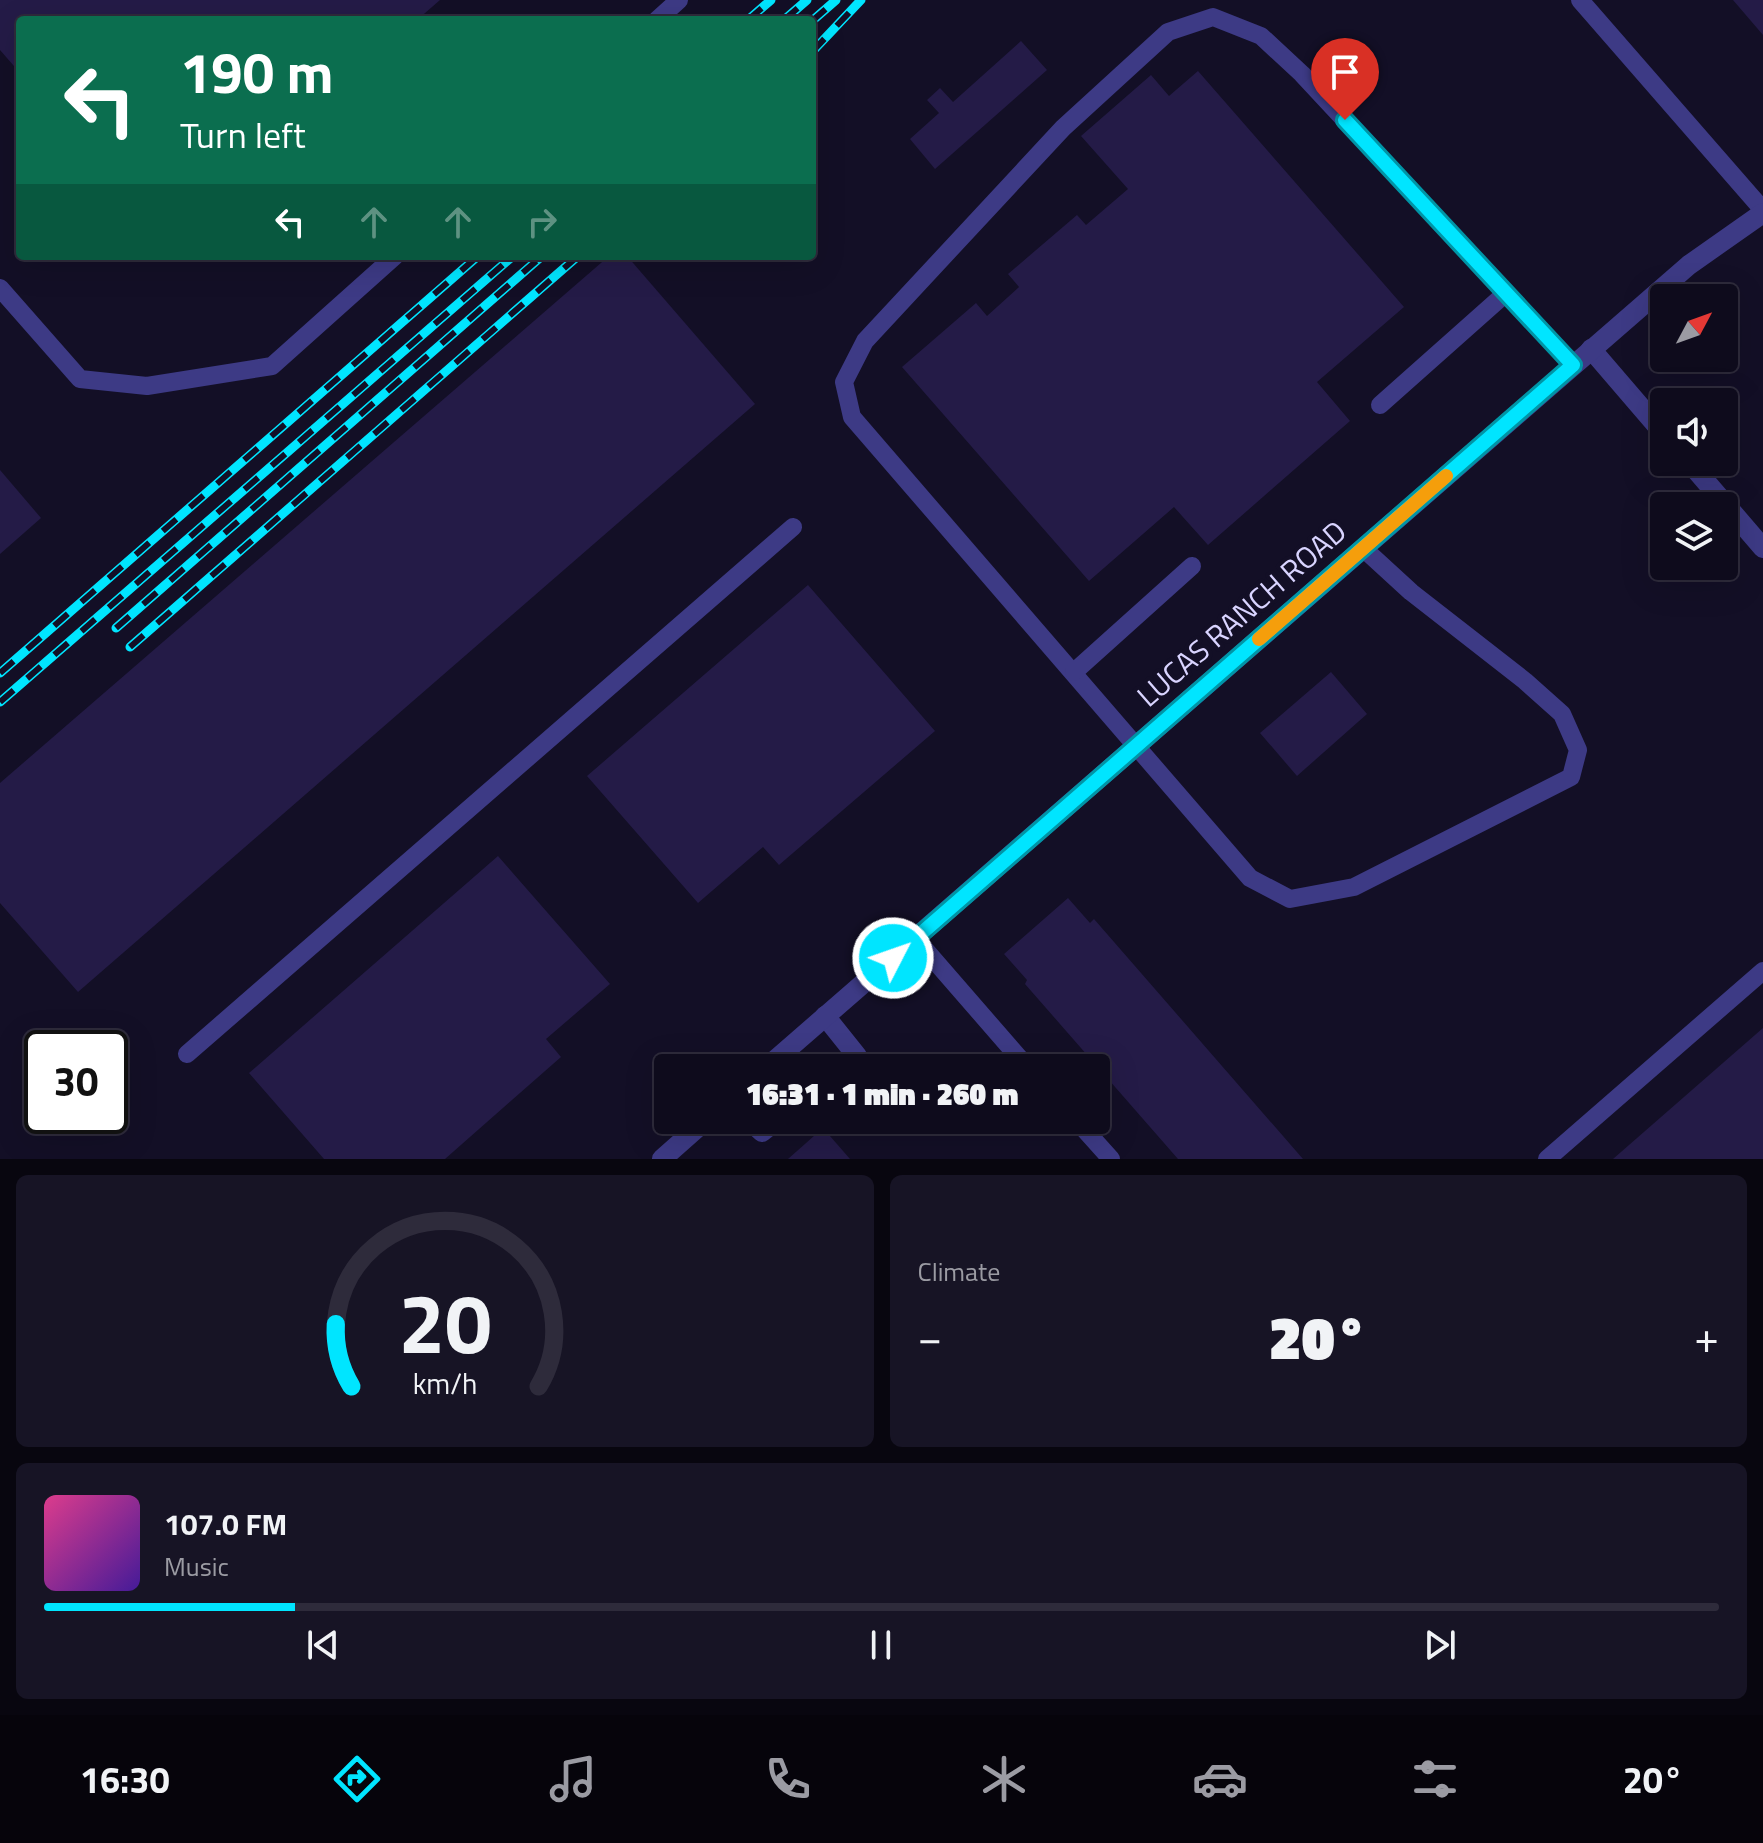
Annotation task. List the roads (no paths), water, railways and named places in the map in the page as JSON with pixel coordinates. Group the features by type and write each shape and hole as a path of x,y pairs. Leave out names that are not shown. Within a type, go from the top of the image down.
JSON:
{"street":[{"name":"LUCAS RANCH ROAD","path":"782,1054 1591,349 1689,265 1763,211"},
{"path":"1591,349 1650,418"},
{"path":"1701,476 1763,548"},
{"path":"825,1016 855,1054"},
{"path":"662,1159 690,1134"}],"lane":[{"path":"661,16 679,0"},
{"path":"1580,0 1763,211"},
{"path":"1363,548 1411,592 1525,681 1562,714 1578,750 1571,777 1354,887 1290,899 1250,878 852,417 844,382 865,341 1063,128 1168,32 1213,17 1261,36 1302,74 1573,365"},
{"path":"0,288 80,379 147,386 272,366 391,260"},
{"path":"1380,405 1506,293"},
{"path":"187,1054 793,527"},
{"path":"1074,672 1192,566"},
{"path":"915,938 1016,1054"},
{"path":"1547,1159 1763,971"},
{"path":"1089,1134 1111,1159"}],"railway":[{"path":"753,16 771,0"},
{"path":"789,16 807,0"},
{"path":"816,18 836,0"},
{"path":"816,48 861,0"},
{"path":"0,673 473,260"},
{"path":"0,702 508,260"},
{"path":"116,628 537,260"},
{"path":"130,647 573,260"}]}
